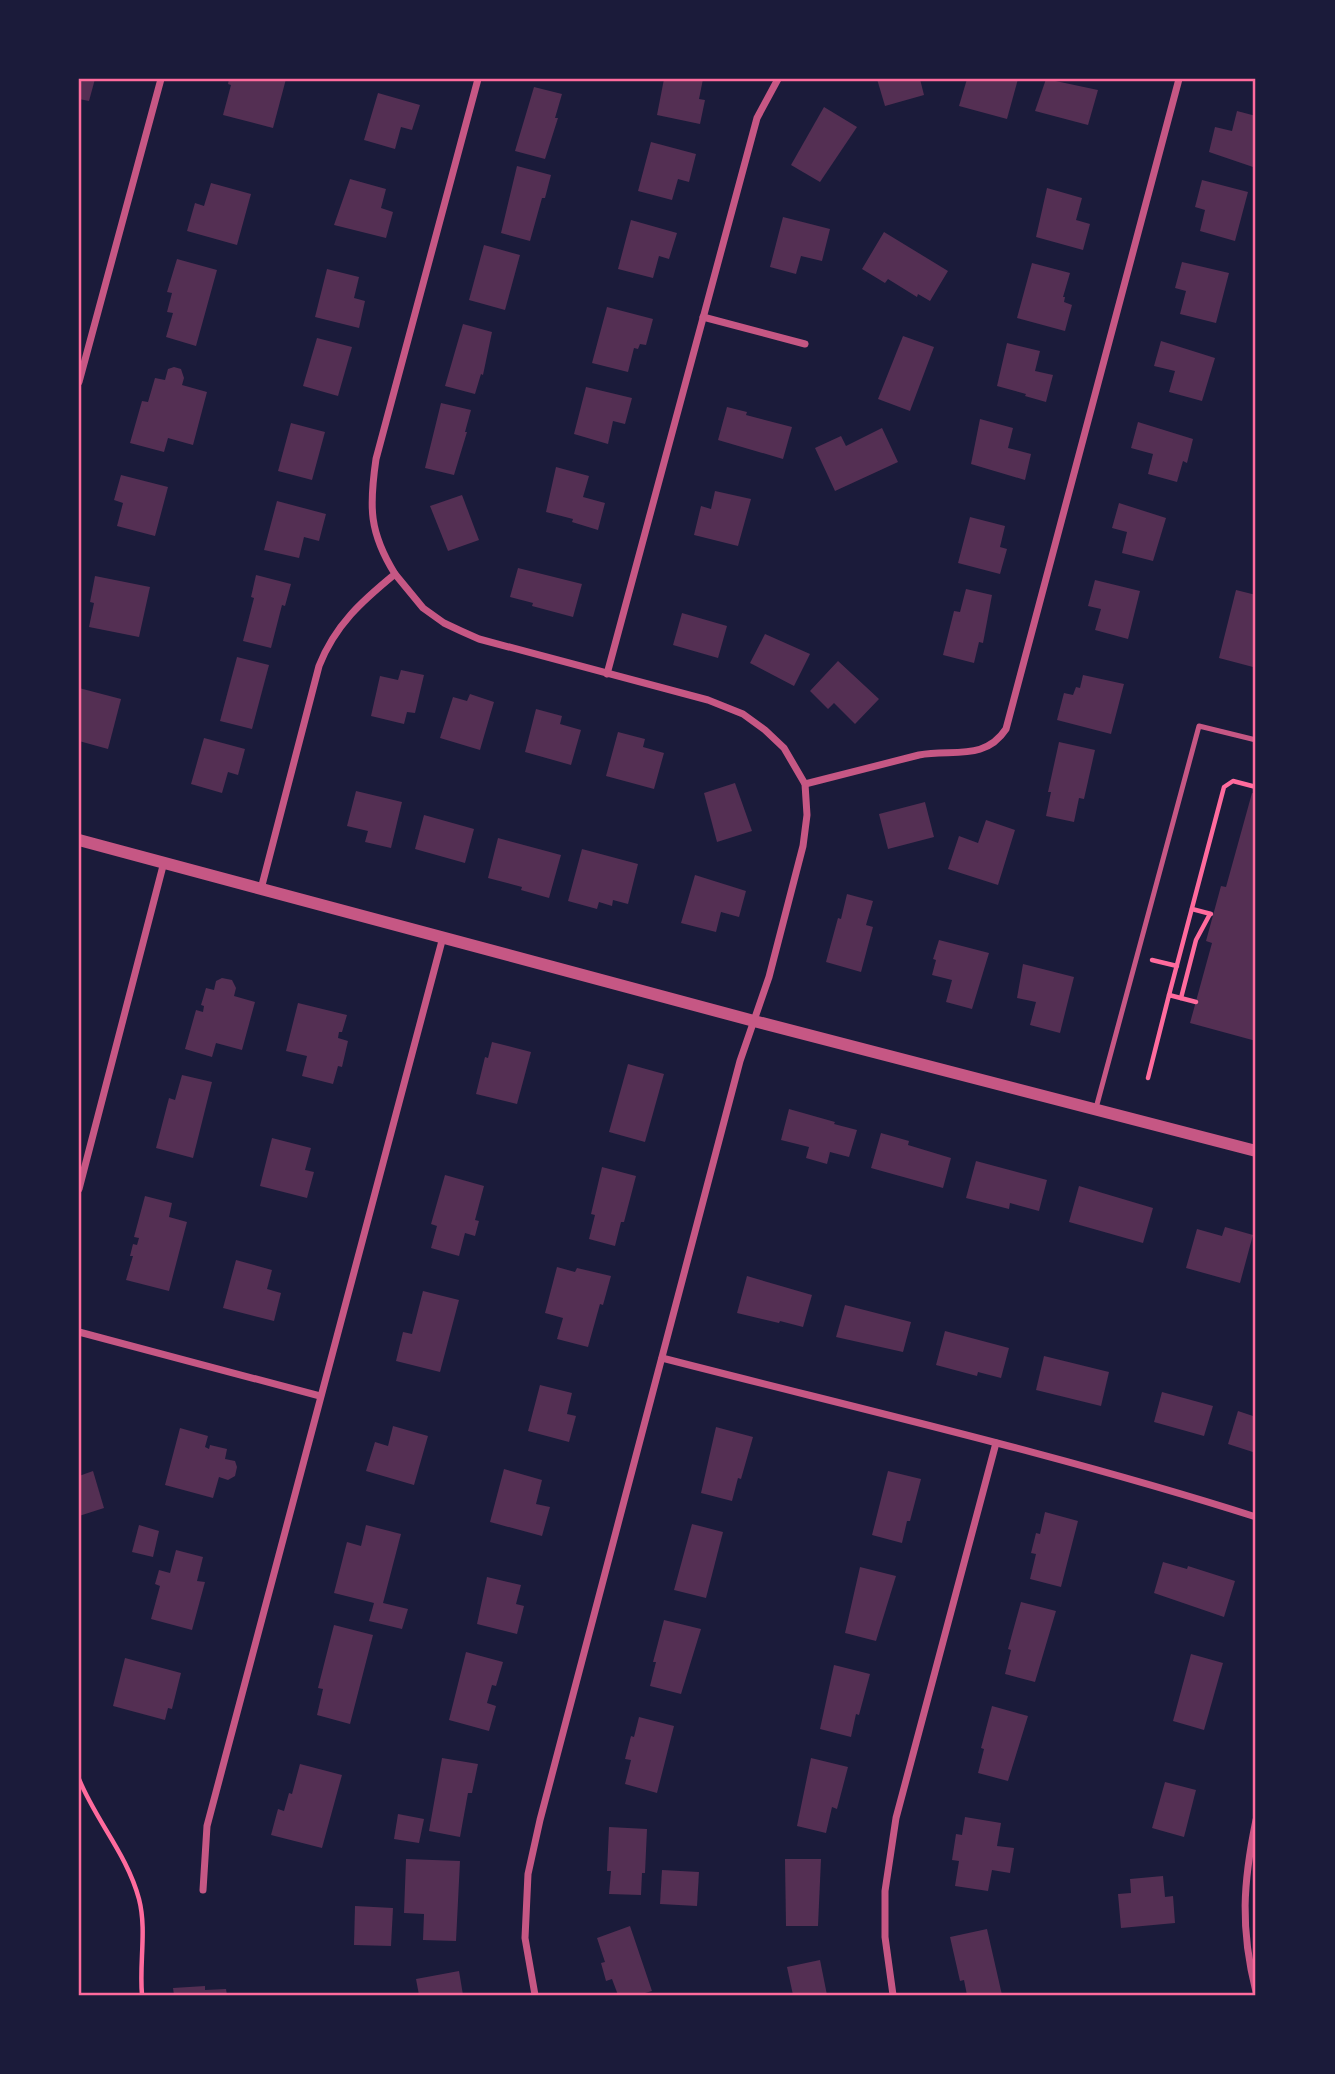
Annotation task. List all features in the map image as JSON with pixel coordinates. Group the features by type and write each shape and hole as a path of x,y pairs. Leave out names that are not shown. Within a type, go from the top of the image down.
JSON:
{"street":[{"path":"79,382 161,79"},
{"path":"478,79 376,459 370,498 372,518 381,549 395,574 422,608 461,631 479,639 708,701 743,714 784,748 805,784 807,816 803,846 769,977 737,1070 528,1874 525,1938 535,1995"},
{"path":"607,674 757,118 778,79"},
{"path":"805,784 919,755 971,752 988,748 999,740 1006,729 1179,79"},
{"path":"703,317 805,344"},
{"path":"261,888 319,666 327,646 341,624 359,604 395,574"},
{"path":"79,840 754,1021 1256,1151"},
{"path":"79,1189 164,862"},
{"path":"203,1890 207,1826 443,936"},
{"path":"79,1332 320,1396"},
{"path":"662,1358 1162,1487 1256,1517"},
{"path":"893,1995 885,1937 885,1891 896,1818 996,1443"},
{"path":"1256,1820 1247,1867 1244,1919 1248,1957 1256,1992"},
{"path":"1247,1867 1256,1870"}],"lane":[{"path":"1096,1108 1199,726 1256,740"}],"path":[{"path":"1148,1078 1224,787 1233,781 1256,787"},
{"path":"1181,998 1196,940 1212,914 1192,909"},
{"path":"1152,960 1177,966"},
{"path":"1169,995 1196,1002"},
{"path":"79,1779 91,1806 124,1858 140,1900 142,1995"}],"building":[{"path":"79,79 95,79 89,101 79,99"},
{"path":"229,79 286,79 273,128 223,115 231,85 228,84"},
{"path":"664,79 703,79 699,99 705,100 700,124 657,115"},
{"path":"877,79 920,79 924,95 885,106"},
{"path":"967,79 1018,79 1007,119 959,106"},
{"path":"1046,79 1098,90 1088,125 1035,111"},
{"path":"534,87 562,94 555,118 558,118 545,159 515,151"},
{"path":"378,93 420,105 412,130 401,127 395,149 364,140"},
{"path":"824,107 857,127 820,182 791,165"},
{"path":"1237,111 1256,116 1256,168 1209,152 1215,127 1232,131"},
{"path":"651,142 696,154 689,182 678,179 672,200 638,191"},
{"path":"517,166 551,175 530,241 501,233"},
{"path":"350,179 386,189 381,208 393,212 386,238 334,225"},
{"path":"1202,180 1248,192 1235,241 1200,231 1205,210 1195,207"},
{"path":"211,183 251,194 237,245 187,231 195,203 204,206"},
{"path":"1047,188 1082,198 1076,220 1090,224 1083,250 1036,237"},
{"path":"783,217 830,229 822,261 801,256 796,274 770,267"},
{"path":"631,220 677,233 669,259 659,256 653,278 618,269"},
{"path":"884,232 948,271 930,301 918,294 917,297 888,279 885,283 862,269"},
{"path":"484,245 520,255 505,310 469,300"},
{"path":"177,259 217,270 196,346 166,337 173,313 167,312 172,293 167,292"},
{"path":"1182,262 1229,273 1216,323 1180,314 1186,291 1175,288"},
{"path":"1032,263 1070,273 1063,297 1064,302 1072,305 1065,331 1017,318"},
{"path":"327,269 359,277 354,298 365,301 359,328 315,317"},
{"path":"607,307 653,319 646,345 640,344 638,349 634,348 628,372 592,363"},
{"path":"463,324 492,332 483,375 481,374 475,394 445,386"},
{"path":"903,336 934,347 910,411 878,399"},
{"path":"317,338 352,347 338,396 303,386"},
{"path":"1161,341 1215,358 1202,401 1169,392 1175,371 1154,366"},
{"path":"1007,343 1040,351 1035,371 1053,375 1046,402 997,386"},
{"path":"168,369 181,369 184,378 182,385 207,392 193,445 168,438 164,452 130,443 142,401 148,402 155,378 165,380"},
{"path":"586,387 632,398 625,424 613,421 608,444 574,434"},
{"path":"441,403 471,410 454,475 425,468"},
{"path":"727,407 792,427 783,459 718,440"},
{"path":"980,419 1013,428 1008,448 1031,454 1025,480 971,464"},
{"path":"1138,422 1193,439 1187,463 1183,461 1177,482 1148,474 1153,454 1131,448"},
{"path":"291,423 325,432 312,480 278,471"},
{"path":"882,428 898,462 835,491 815,448 841,436 846,446"},
{"path":"556,467 589,476 583,497 605,503 598,530 572,522 573,519 546,512"},
{"path":"121,475 168,487 155,536 117,526 123,503 114,500"},
{"path":"715,491 751,499 738,546 694,535 701,506 711,509"},
{"path":"462,495 479,540 448,551 430,506"},
{"path":"277,501 326,514 319,541 304,537 299,558 264,550"},
{"path":"1119,503 1166,518 1153,561 1122,553 1127,532 1112,528"},
{"path":"970,517 1005,526 1000,547 1007,549 1000,574 958,563"},
{"path":"518,568 582,584 573,617 510,597"},
{"path":"256,575 291,584 285,606 282,605 271,648 243,641 254,598 251,597"},
{"path":"95,576 150,587 139,637 89,627 94,603 90,602"},
{"path":"1095,580 1140,591 1128,639 1095,630 1101,609 1088,606"},
{"path":"966,589 992,595 983,643 979,642 974,663 943,655 954,611 960,612"},
{"path":"1236,590 1256,595 1256,654 1253,667 1219,658"},
{"path":"682,613 727,626 718,658 673,645"},
{"path":"765,634 810,654 794,686 750,663"},
{"path":"237,657 269,665 252,729 220,721"},
{"path":"838,661 879,699 855,724 834,703 828,709 810,691"},
{"path":"401,670 424,675 415,713 407,712 404,724 371,716 380,676 398,680"},
{"path":"1083,675 1124,684 1111,734 1057,720 1064,693 1073,695 1076,687 1080,688"},
{"path":"79,688 121,699 108,749 79,741"},
{"path":"470,694 494,702 480,750 440,738 453,697 467,701"},
{"path":"536,709 562,716 560,724 581,730 571,765 525,752"},
{"path":"618,732 645,739 643,747 664,753 654,789 606,776"},
{"path":"204,738 245,749 238,775 228,772 222,793 191,784"},
{"path":"1059,742 1095,750 1084,799 1079,798 1074,822 1046,816 1051,792 1048,792"},
{"path":"735,783 752,831 717,842 704,793"},
{"path":"356,791 402,802 391,848 365,842 368,831 347,826"},
{"path":"1252,793 1256,794 1256,1041 1190,1023 1212,943 1206,941 1221,886 1226,887"},
{"path":"925,802 934,837 888,849 879,814"},
{"path":"424,815 474,829 465,863 415,849"},
{"path":"986,820 1015,830 998,885 948,869 959,836 978,843"},
{"path":"498,838 561,855 549,898 488,878"},
{"path":"582,849 638,864 628,904 613,900 612,906 599,902 597,909 568,901"},
{"path":"695,875 746,891 739,917 721,912 716,932 681,923"},
{"path":"847,894 873,901 866,925 873,927 861,972 826,962"},
{"path":"939,940 989,953 972,1009 946,1002 952,980 932,975 936,960 933,959"},
{"path":"1023,964 1074,977 1060,1033 1030,1025 1036,1002 1017,998"},
{"path":"222,978 232,980 236,988 234,996 255,1002 242,1050 216,1043 212,1057 185,1049 196,1010 203,1012 204,1006 201,1005 206,988 214,990 216,981"},
{"path":"298,1003 347,1015 338,1038 348,1041 342,1067 338,1066 333,1084 302,1076 307,1056 286,1051"},
{"path":"492,1042 531,1052 517,1104 476,1094 485,1057 488,1058"},
{"path":"628,1064 664,1074 645,1142 609,1132"},
{"path":"182,1075 212,1082 193,1158 156,1148 169,1098 175,1100"},
{"path":"789,1109 857,1130 849,1157 830,1152 827,1164 806,1158 809,1147 781,1140"},
{"path":"881,1133 909,1141 908,1145 951,1158 943,1188 871,1168"},
{"path":"272,1138 311,1148 305,1170 314,1172 307,1198 260,1186"},
{"path":"976,1161 1047,1180 1039,1211 1010,1203 1009,1209 966,1198"},
{"path":"602,1167 636,1176 615,1246 589,1239 595,1215 591,1214"},
{"path":"445,1175 484,1186 475,1220 479,1221 475,1236 465,1233 459,1256 431,1248 437,1226 431,1224"},
{"path":"1079,1186 1153,1208 1143,1243 1069,1222"},
{"path":"145,1196 172,1203 169,1217 187,1222 169,1291 126,1280 133,1256 130,1256 133,1244 137,1245 139,1238 134,1237"},
{"path":"1225,1227 1253,1235 1240,1283 1186,1268 1197,1229 1222,1236"},
{"path":"236,1260 272,1270 267,1289 281,1293 274,1321 223,1308"},
{"path":"557,1267 575,1272 577,1268 611,1276 588,1347 557,1339 563,1318 545,1313"},
{"path":"747,1276 812,1295 803,1327 737,1313"},
{"path":"423,1291 459,1300 440,1372 396,1361 403,1332 412,1334"},
{"path":"845,1305 911,1322 903,1352 836,1337"},
{"path":"945,1331 1009,1348 1001,1378 978,1372 977,1376 936,1365"},
{"path":"1044,1356 1109,1372 1101,1406 1036,1390"},
{"path":"540,1385 572,1393 567,1414 576,1416 569,1442 528,1431"},
{"path":"1162,1392 1213,1406 1204,1436 1154,1422"},
{"path":"1238,1411 1256,1417 1256,1453 1228,1444"},
{"path":"393,1426 428,1436 414,1485 366,1471 375,1442 388,1446"},
{"path":"716,1427 753,1437 732,1501 701,1493"},
{"path":"180,1428 208,1436 205,1447 209,1449 210,1445 227,1449 225,1459 235,1461 235,1476 228,1480 219,1477 213,1498 165,1485"},
{"path":"504,1469 542,1480 536,1504 550,1507 542,1536 490,1522"},
{"path":"93,1471 104,1508 79,1516 79,1476"},
{"path":"888,1471 921,1479 902,1543 872,1535"},
{"path":"1045,1512 1078,1521 1061,1587 1030,1579 1036,1554 1031,1553 1036,1533 1040,1534"},
{"path":"692,1524 723,1532 706,1598 674,1590"},
{"path":"139,1525 159,1531 153,1557 132,1552"},
{"path":"366,1525 401,1534 383,1603 408,1609 402,1629 369,1621 374,1603 334,1593 347,1542 361,1546"},
{"path":"176,1550 203,1557 197,1581 205,1582 192,1630 151,1619 160,1586 155,1584 159,1570 170,1573"},
{"path":"1163,1562 1187,1569 1188,1566 1235,1581 1224,1617 1154,1593"},
{"path":"860,1567 896,1576 876,1641 845,1633"},
{"path":"487,1577 521,1585 516,1604 524,1606 517,1634 477,1624"},
{"path":"1021,1602 1056,1611 1035,1682 1005,1674 1011,1650 1008,1649"},
{"path":"664,1620 701,1629 681,1694 650,1686"},
{"path":"334,1625 373,1635 350,1724 317,1715 323,1689 318,1688"},
{"path":"466,1652 503,1662 496,1686 492,1685 487,1703 496,1706 489,1731 449,1720"},
{"path":"1191,1654 1223,1663 1204,1730 1173,1721"},
{"path":"125,1658 181,1673 172,1709 168,1708 165,1720 113,1706"},
{"path":"834,1665 870,1674 851,1737 820,1729"},
{"path":"992,1706 1028,1716 1008,1781 978,1773 984,1749 981,1748"},
{"path":"639,1717 674,1726 657,1793 625,1784 631,1760 625,1759"},
{"path":"442,1758 478,1764 472,1793 468,1793 460,1837 429,1831"},
{"path":"811,1758 848,1767 837,1809 832,1807 826,1833 797,1826"},
{"path":"300,1764 342,1775 322,1848 271,1835 278,1809 284,1811 289,1793 292,1794"},
{"path":"1165,1782 1196,1790 1184,1837 1152,1828"},
{"path":"398,1814 424,1819 419,1843 394,1839"},
{"path":"965,1817 1001,1823 997,1846 1014,1848 1010,1873 992,1870 988,1891 955,1886 959,1861 952,1860 956,1834 962,1835"},
{"path":"609,1827 647,1829 641,1895 609,1894"},
{"path":"406,1859 460,1861 456,1941 423,1940 424,1914 404,1913"},
{"path":"785,1859 821,1859 818,1926 786,1926"},
{"path":"662,1870 699,1872 697,1906 660,1904"},
{"path":"1163,1876 1165,1897 1173,1896 1175,1923 1121,1928 1118,1894 1131,1893 1130,1879"},
{"path":"355,1906 393,1908 391,1946 354,1945"},
{"path":"630,1926 652,1991 638,1995 618,1995 612,1979 606,1981 601,1963 605,1962 597,1938"},
{"path":"987,1929 1002,1995 967,1995 964,1980 960,1981 950,1937"},
{"path":"820,1960 827,1995 793,1995 787,1967"},
{"path":"459,1971 463,1995 419,1995 416,1979"},
{"path":"205,1986 205,1990 226,1989 227,1995 174,1995 173,1988"}]}
